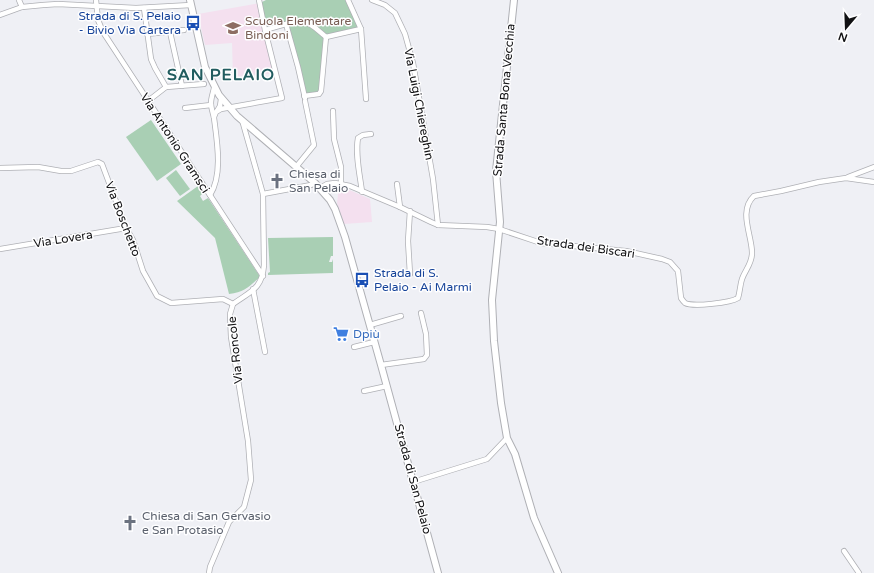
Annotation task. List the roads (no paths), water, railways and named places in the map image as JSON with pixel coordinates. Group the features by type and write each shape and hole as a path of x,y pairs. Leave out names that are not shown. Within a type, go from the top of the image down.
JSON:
{"main road":[{"name":"Strada Santa Bona Vecchia","path":"514,0 496,171 499,229 492,300 494,341 507,438 515,454 534,518 558,573"},
{"name":"Strada di San Pelaio","path":"191,2 205,67 214,88 221,99 249,127 320,188 332,204 340,220 438,573"}],"street":[{"path":"19,0 22,7"},
{"name":"Via Antonio Gramsci","path":"96,0 98,20 103,32 263,276"},
{"path":"217,111 282,98 259,0"},
{"path":"348,0 361,29 366,99"},
{"name":"Via Luigi Chiereghin","path":"372,0 385,5 395,13 405,34 413,63 433,179 438,225"},
{"path":"0,15 22,7 58,4 96,7 144,8 191,2"},
{"path":"144,8 151,59 166,87"},
{"path":"265,30 286,24 304,22 310,24 326,37"},
{"path":"286,24 298,67 314,145 296,167"},
{"path":"326,37 361,29"},
{"path":"147,34 184,30"},
{"path":"170,32 182,86"},
{"path":"305,98 319,94 321,91 326,37"},
{"path":"148,101 166,87 204,84"},
{"path":"210,195 216,180 218,153 214,117 211,105 214,88"},
{"path":"214,117 220,106 221,99"},
{"path":"185,108 211,105"},
{"path":"333,111 334,139 341,167 341,184"},
{"path":"242,120 244,133 263,194 263,276"},
{"path":"244,133 249,127"},
{"path":"362,192 357,156 357,142 358,138 371,134"},
{"name":"Via Boschetto","path":"0,168 38,167 70,171 98,162 102,164 126,228 133,240 142,271 157,296 171,303 223,299 233,304"},
{"path":"846,178 874,167"},
{"name":"Strada dei Biscari","path":"438,225 486,227 499,229 541,243 626,251 662,259 670,262 678,271 681,298 683,302 687,304 711,304 735,300 738,298 742,279 752,261 746,213 747,206 752,198 758,195 819,182 846,178 874,182"},
{"path":"263,194 314,183"},
{"path":"320,188 327,184 341,184 350,186 410,211 438,225"},
{"path":"397,184 400,207"},
{"path":"410,211 408,241 410,274"},
{"name":"Via Lovera","path":"0,249 126,228"},
{"name":"Via Roncole","path":"209,573 228,522 244,507 251,480 248,441 232,337 230,314 233,304 257,287 263,276"},
{"path":"253,289 265,352"},
{"path":"381,365 424,359 427,355 426,334 421,314"},
{"path":"370,324 401,316"},
{"path":"354,347 374,342"},
{"path":"364,391 387,386"},
{"path":"413,482 487,459 507,438"},
{"path":"844,551 859,573"}],"place":[{"name":"Strada di S. Pelaio - Bivio Via Cartera","path":"193,23"},
{"name":"Scuola Elementare Bindoni","path":"233,28"},
{"name":"Chiesa di San Pelaio","path":"277,181"},
{"name":"Strada di S. Pelaio - Ai Marmi","path":"362,280"},
{"name":"Dpiù","path":"341,334"},
{"name":"Chiesa di San Gervasio e San Protasio","path":"130,523"}],"district":[{"name":"SAN PELAIO","path":"221,75"}]}
